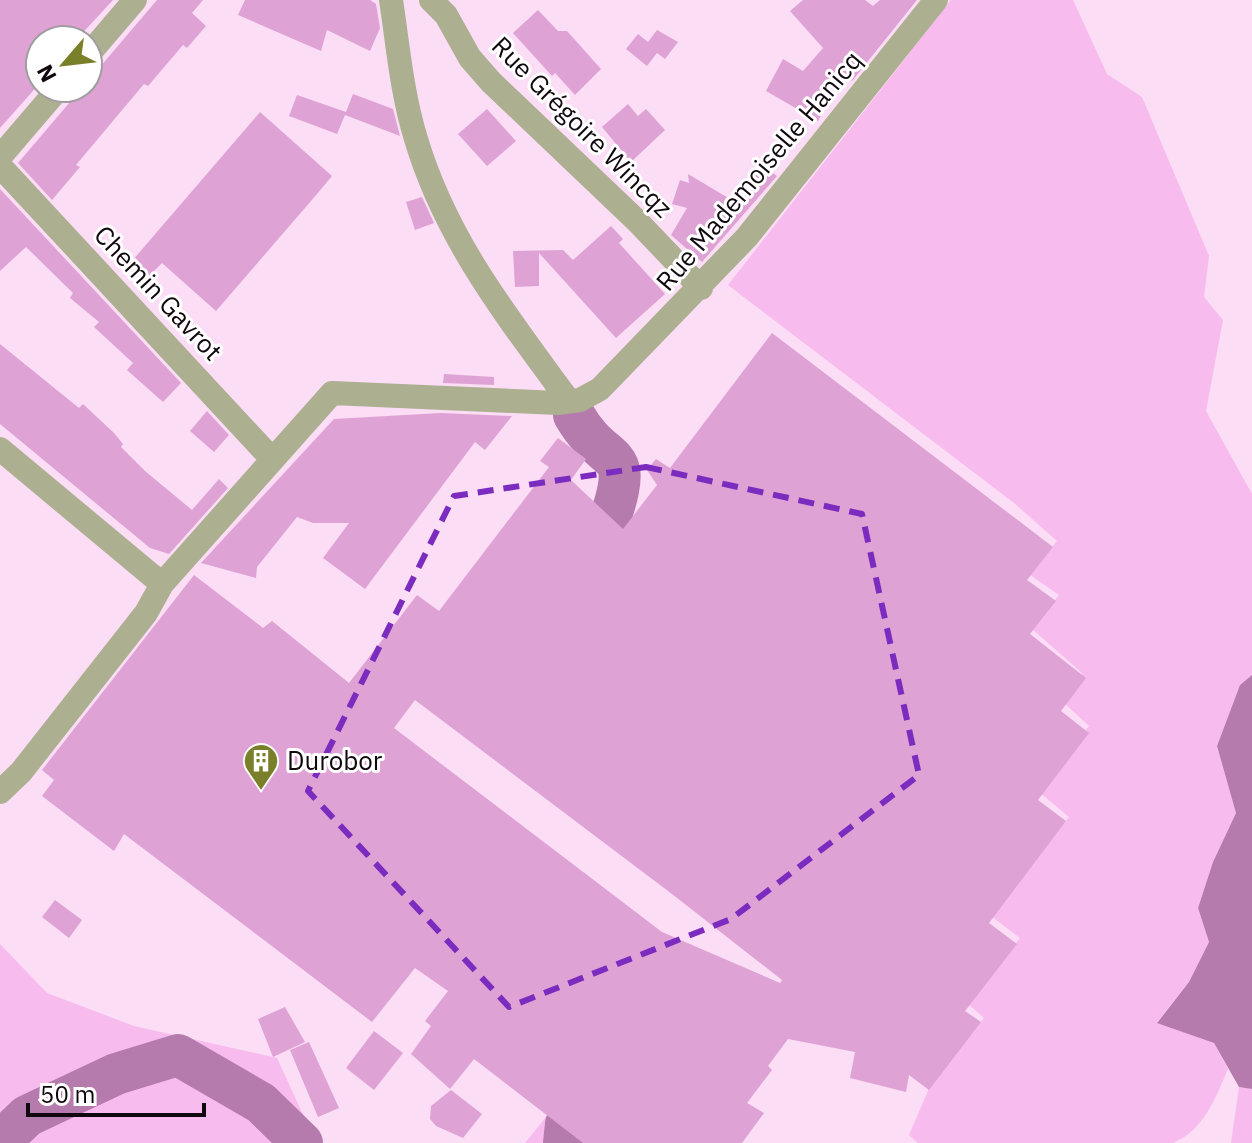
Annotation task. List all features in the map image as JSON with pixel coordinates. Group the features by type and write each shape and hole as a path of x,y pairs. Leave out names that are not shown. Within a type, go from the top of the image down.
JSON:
{"street":[{"path":"104,36 135,0"},
{"path":"391,0 412,125 436,197 491,297 569,401"},
{"name":"Rue Grégoire Wincqz","path":"431,0 446,15 470,58 491,82 637,221 701,288"},
{"name":"Rue Mademoiselle Hanicq","path":"0,792 21,772 146,613 162,584 332,393 569,401 600,389 747,237 936,0"},
{"path":"0,157 45,104"},
{"name":"Chemin Gavrot","path":"0,166 272,459"},
{"path":"0,449 162,584"}],"highlighted area":[{"path":"646,467 862,514 919,775 731,919 509,1007 308,791 454,496"}],"shaded area":[{"path":"951,0 1073,0 1107,74 1142,97 1209,256 1204,297 1223,320 1206,411 1252,494 1252,675 1240,685 1217,746 1236,813 1213,862 1198,908 1209,942 1189,982 1157,1022 1214,1043 1228,1069 1201,1122 1173,1143 918,1143 909,1135 931,1084 984,1018 968,1004 1020,938 991,916 1069,817 1038,791 1089,726 1063,702 1082,673 1032,629 1059,595 1030,575 1057,541 1014,503 728,285"},
{"path":"1252,675 1252,1089 1239,1087 1214,1043 1157,1023 1189,982 1209,942 1198,908 1213,862 1236,813 1217,746 1240,685"},
{"path":"0,944 47,993 134,1026 277,1058 316,1143 0,1143"},
{"path":"1239,1087 1252,1089 1252,1143 1231,1143"},
{"path":"550,1112 591,1143 525,1143"}],"building":[{"path":"0,0 113,0 91,24 24,24 24,101 0,128"},
{"path":"157,0 203,0 192,13 206,26 187,48 183,45 148,86 144,84 76,165 80,167 52,200 18,163 68,104 104,104 104,62"},
{"path":"245,0 370,0 376,4 380,28 370,51 327,30 321,51 238,15"},
{"path":"803,0 865,0 873,6 880,0 917,0 852,81 844,74 818,121 766,91 783,59 803,71 823,48 790,11"},
{"path":"538,10 558,31 567,31 601,69 575,95 555,73 552,76 513,33"},
{"path":"657,30 678,42 665,59 657,53 647,66 626,49 638,34 648,42"},
{"path":"353,94 393,109 400,136 345,115 337,134 289,116 297,95 346,112"},
{"path":"628,104 638,116 646,109 665,130 631,162 602,127"},
{"path":"487,109 516,141 487,166 458,134"},
{"path":"260,112 332,176 317,194 216,311 162,263 144,281 126,268"},
{"path":"762,165 777,176 702,262 671,235 687,208 672,204 680,180 689,183 688,174 730,199 737,191 741,194"},
{"path":"0,189 181,383 163,402 127,370 133,363 94,327 99,322 70,298 73,293 26,247 0,271"},
{"path":"422,197 434,223 415,230 406,202"},
{"path":"611,226 623,239 619,243 665,294 616,338 539,253 539,286 515,287 513,251 563,250 573,260"},
{"path":"772,333 1053,547 1027,580 1056,601 1030,634 1086,678 1061,711 1089,733 1038,800 1066,821 989,923 1017,944 965,1011 981,1022 929,1090 909,1075 906,1092 850,1078 855,1052 788,1039 768,1066 772,1070 747,1103 764,1113 742,1143 583,1143 474,1059 450,1089 411,1054 431,1026 425,1021 448,991 415,968 372,1022 124,834 114,851 42,796 54,780 42,770 194,575 263,628 272,621 349,683 417,595 439,611 549,467 540,461 558,438 586,459 571,480 623,529 657,485 647,470 656,459 670,468","holes":["415,700 782,980 780,983 662,932 394,728"]},
{"path":"0,344 79,408 83,404 114,433 123,444 121,447 145,471 192,510 219,479 228,488 169,554 150,548 0,424"},
{"path":"444,374 494,377 494,385 443,383"},
{"path":"207,411 229,435 214,452 190,431"},
{"path":"441,413 512,416 485,450 475,442 365,589 323,558 349,523 313,523 297,517 257,567 256,578 201,563 334,419"},
{"path":"55,900 82,920 69,938 42,917"},
{"path":"285,1007 305,1042 273,1057 258,1019"},
{"path":"374,1031 403,1053 374,1090 346,1068"},
{"path":"309,1042 339,1108 318,1117 290,1050"},
{"path":"451,1090 482,1114 463,1138 436,1126 430,1119 431,1106"}],"waterway":[{"path":"574,415 618,468 620,480 609,522"},
{"path":"0,1142 27,1116 116,1074 178,1055 261,1103 302,1143"},
{"path":"564,1143 566,1124"}],"place":[{"name":"Durobor","path":"261,792"}]}
